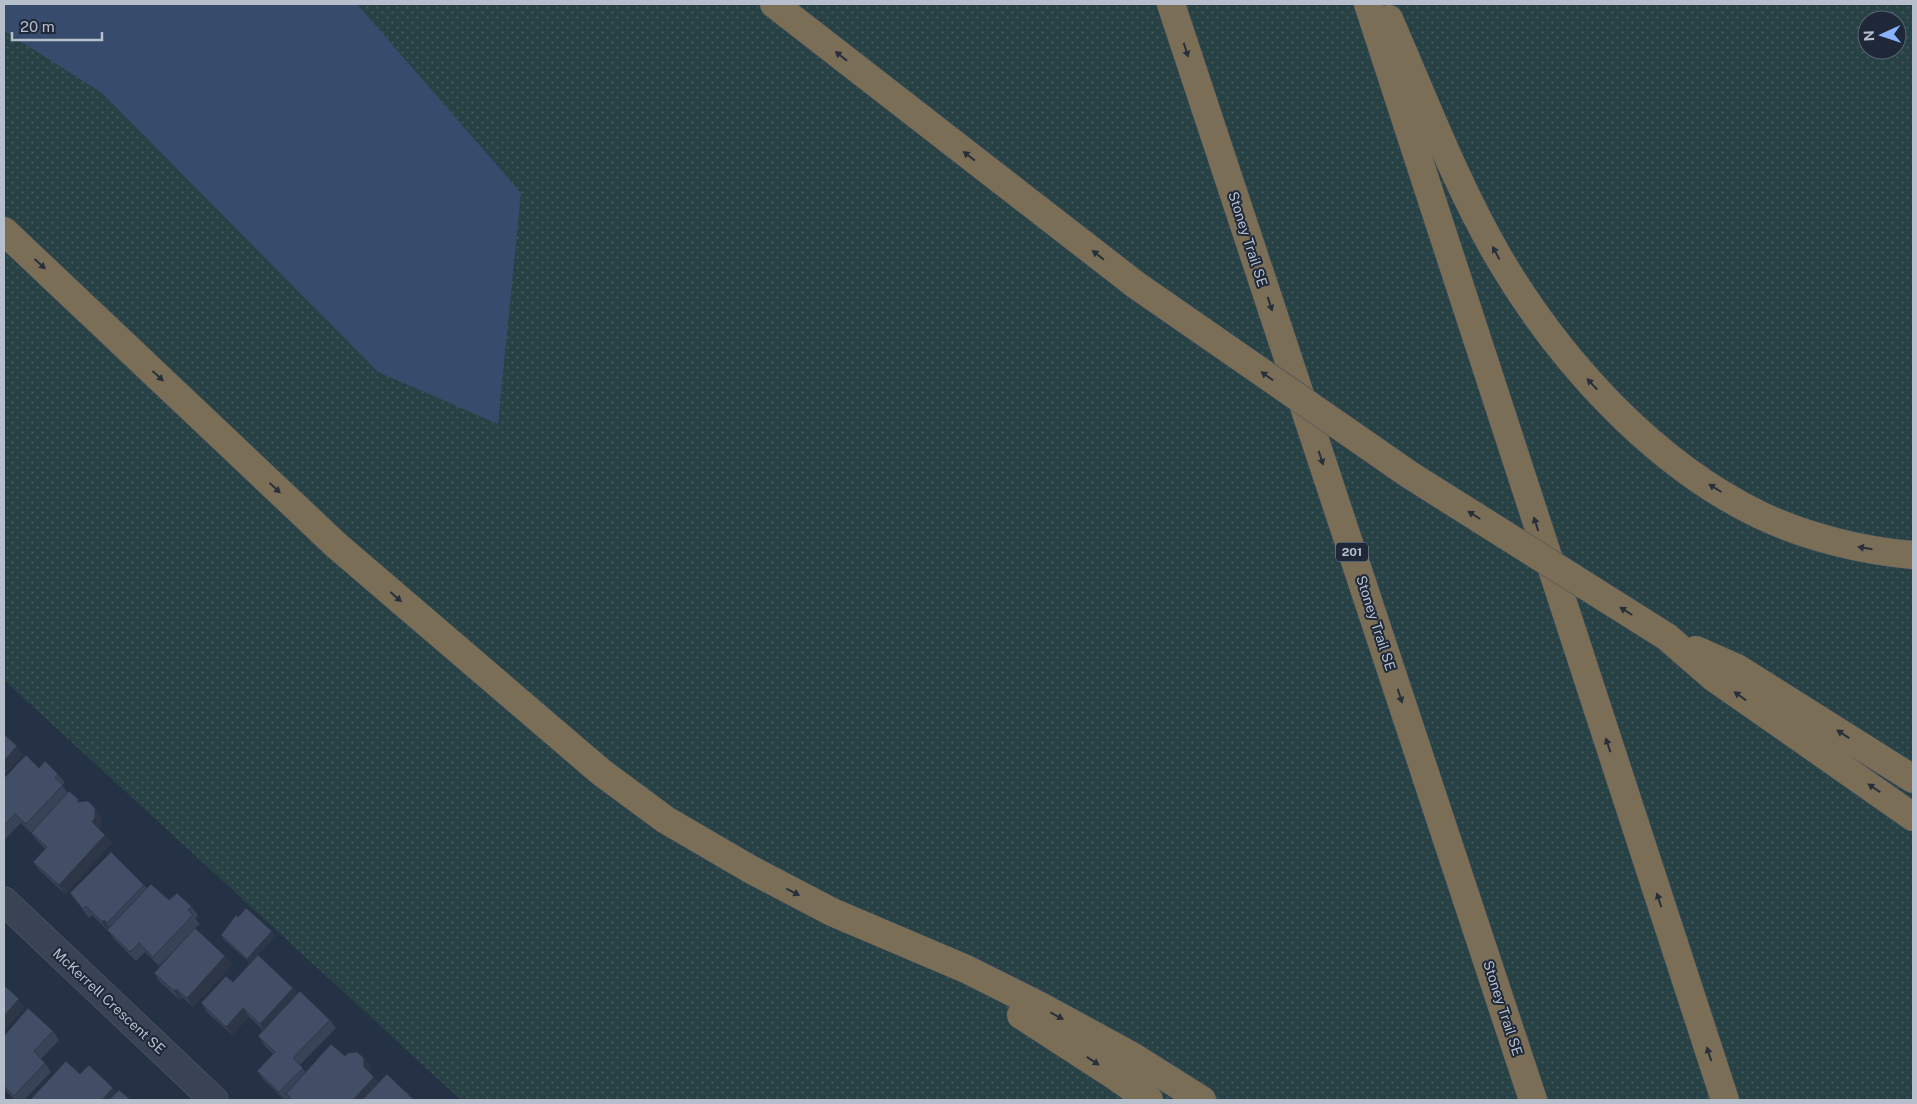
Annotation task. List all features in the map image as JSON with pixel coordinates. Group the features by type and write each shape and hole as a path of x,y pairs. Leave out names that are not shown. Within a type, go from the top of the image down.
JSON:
{"highway":[{"path":"774,4 1136,285 1410,475 1668,637 1737,668 1913,779"},
{"name":"Stoney Trail SE","path":"1171,4 1533,1100"},
{"path":"1368,4 1725,1100"},
{"path":"1383,4 1460,182 1499,258 1576,368 1624,418 1669,458 1760,515 1841,544 1913,555"},
{"path":"4,231 336,545 601,772 666,820 750,870 832,912 966,970 1042,1007 1132,1056 1202,1100"},
{"path":"1668,637 1713,677 1913,817"},
{"path":"902,943 1022,1015 1149,1100"}],"street":[{"name":"McKerrell Crescent SE","path":"4,901 214,1100"}],"green space":[{"path":"4,4 1913,4 1913,1100 461,1100 4,680"}],"water":[{"path":"4,4 357,4 521,193 498,424 378,372 102,93 4,31"}],"building":[{"path":"4,734 17,746 4,761"},
{"path":"26,755 39,768 45,761 58,774 55,778 63,785 26,824 15,814 4,825 4,778"},
{"path":"69,791 79,800 77,802 88,801 95,808 95,818 92,822 105,835 59,885 33,862 47,847 31,833"},
{"path":"111,852 144,885 107,923 104,920 102,922 86,906 83,909 70,893"},
{"path":"151,884 169,900 177,893 192,907 188,910 193,915 153,957 139,943 130,952 107,930"},
{"path":"246,908 272,931 247,959 221,935 236,915 238,917"},
{"path":"195,928 225,956 187,998 176,989 174,991 154,973"},
{"path":"258,955 293,988 260,1024 243,1008 226,1027 201,1003 226,976 233,982"},
{"path":"4,985 19,999 4,1016"},
{"path":"300,991 330,1020 293,1058 303,1068 279,1092 257,1071 275,1052 258,1036"},
{"path":"28,1008 53,1031 34,1051 45,1063 14,1096 4,1086 4,1036"},
{"path":"331,1044 345,1056 348,1053 357,1052 364,1058 364,1067 374,1077 353,1100 293,1100 286,1094"},
{"path":"66,1061 80,1074 89,1065 113,1088 102,1100 30,1100"},
{"path":"387,1074 414,1100 362,1100"},
{"path":"119,1090 131,1100 109,1100"}]}
